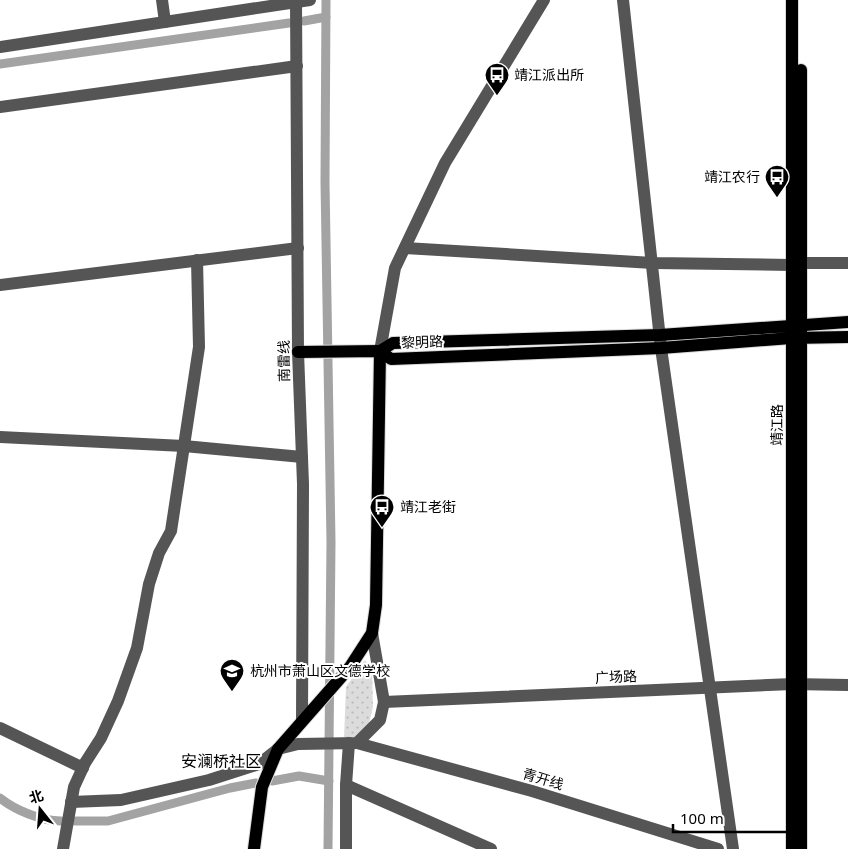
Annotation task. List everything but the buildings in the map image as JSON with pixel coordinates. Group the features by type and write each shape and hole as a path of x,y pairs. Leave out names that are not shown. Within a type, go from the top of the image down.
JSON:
{"main road":[{"name":"靖江路","path":"792,0 796,264 796,684 792,849"},
{"name":"靖江路","path":"796,264 800,0"},
{"name":"黎明路","path":"848,322 660,335 393,343 380,351 391,359 661,348 848,337"},
{"path":"254,849 262,787 278,749 347,671 372,633 376,605 380,351 304,352"},
{"name":"靖江路","path":"796,684 801,849"}],"street":[{"path":"162,0 165,22"},
{"path":"380,351 395,268 445,163 544,0"},
{"path":"623,0 661,348 734,849"},
{"path":"0,47 303,1"},
{"name":"南雷线","path":"302,722 304,352 298,248 296,66 303,1"},
{"path":"0,107 296,66"},
{"path":"0,285 298,248"},
{"path":"405,248 653,263 848,263"},
{"path":"63,849 74,787 112,716 137,648 149,584 159,553 171,531 198,347 198,260"},
{"path":"0,437 184,446 302,457"},
{"path":"346,849 346,785 350,743 380,720 384,702 372,633"},
{"name":"广场路","path":"384,702 796,684 848,685"},
{"path":"0,728 83,768"},
{"name":"青开线","path":"278,749 298,744 350,743 532,791 718,849"},
{"path":"71,802 122,800 209,780 259,764 278,749"},
{"path":"346,785 491,849"}],"shaded area":[{"path":"365,660 372,670 373,707 369,724 355,737 344,738 346,687"}],"waterway":[{"path":"326,0 325,182 331,542 328,849"},
{"path":"304,21 326,17"},
{"path":"0,64 289,23"},
{"path":"272,781 299,776 329,781"},
{"path":"75,821 108,821 230,788 256,783"},
{"path":"0,798 13,807 29,814 53,821 61,821"}],"place":[{"name":"靖江派出所","path":"497,96"},
{"name":"靖江农行","path":"777,198"},
{"name":"靖江老街","path":"382,528"},
{"name":"杭州市萧山区文德学校","path":"232,692"}],"district":[{"name":"安澜桥社区","path":"221,761"}]}
